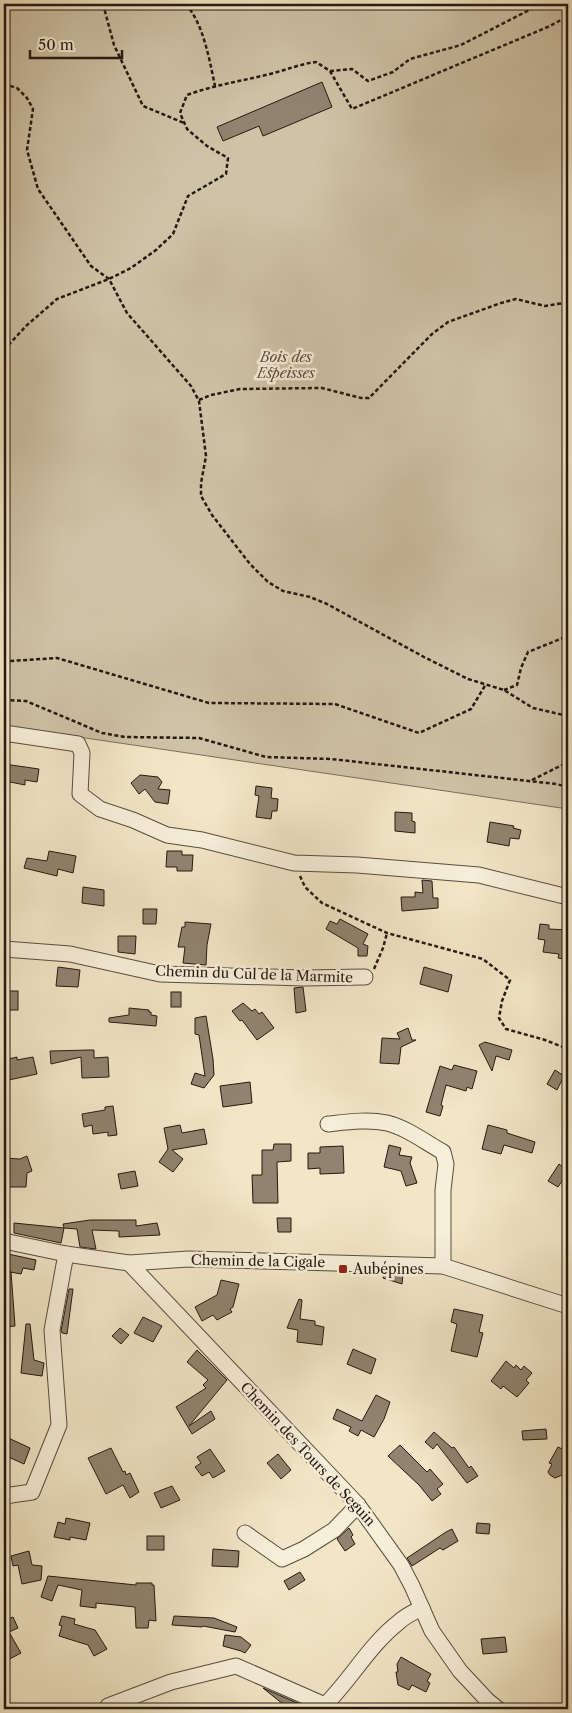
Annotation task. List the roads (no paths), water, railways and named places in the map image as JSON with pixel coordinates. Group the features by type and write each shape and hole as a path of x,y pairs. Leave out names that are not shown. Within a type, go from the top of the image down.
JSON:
{"street":[{"path":"4,733 78,744 82,753 80,794 100,809 133,820 167,835 202,840 294,863 357,865 479,875 568,897"},
{"name":"Chemin du Cul de la Marmite","path":"4,949 70,954 160,974 304,978 365,977"},
{"path":"328,1124 369,1121 386,1123 403,1129 443,1152 446,1164 443,1190 443,1266"},
{"name":"Chemin de la Cigale","path":"4,1241 66,1254 129,1263 188,1259 443,1266 568,1306"},
{"path":"4,1498 32,1492 59,1425 52,1330 66,1254"},
{"name":"Chemin des Tours de Seguin","path":"129,1263 358,1505 401,1564 432,1631 460,1671 498,1709"},
{"path":"245,1533 282,1559 304,1549 334,1530 358,1505"},
{"path":"108,1706 171,1682 236,1666 323,1707 378,1643 399,1622 422,1608"}],"place":[{"name":"Aubépines","path":"343,1269"}],"park label":[{"name":"Bois des Espeisses","path":"286,366"}]}
